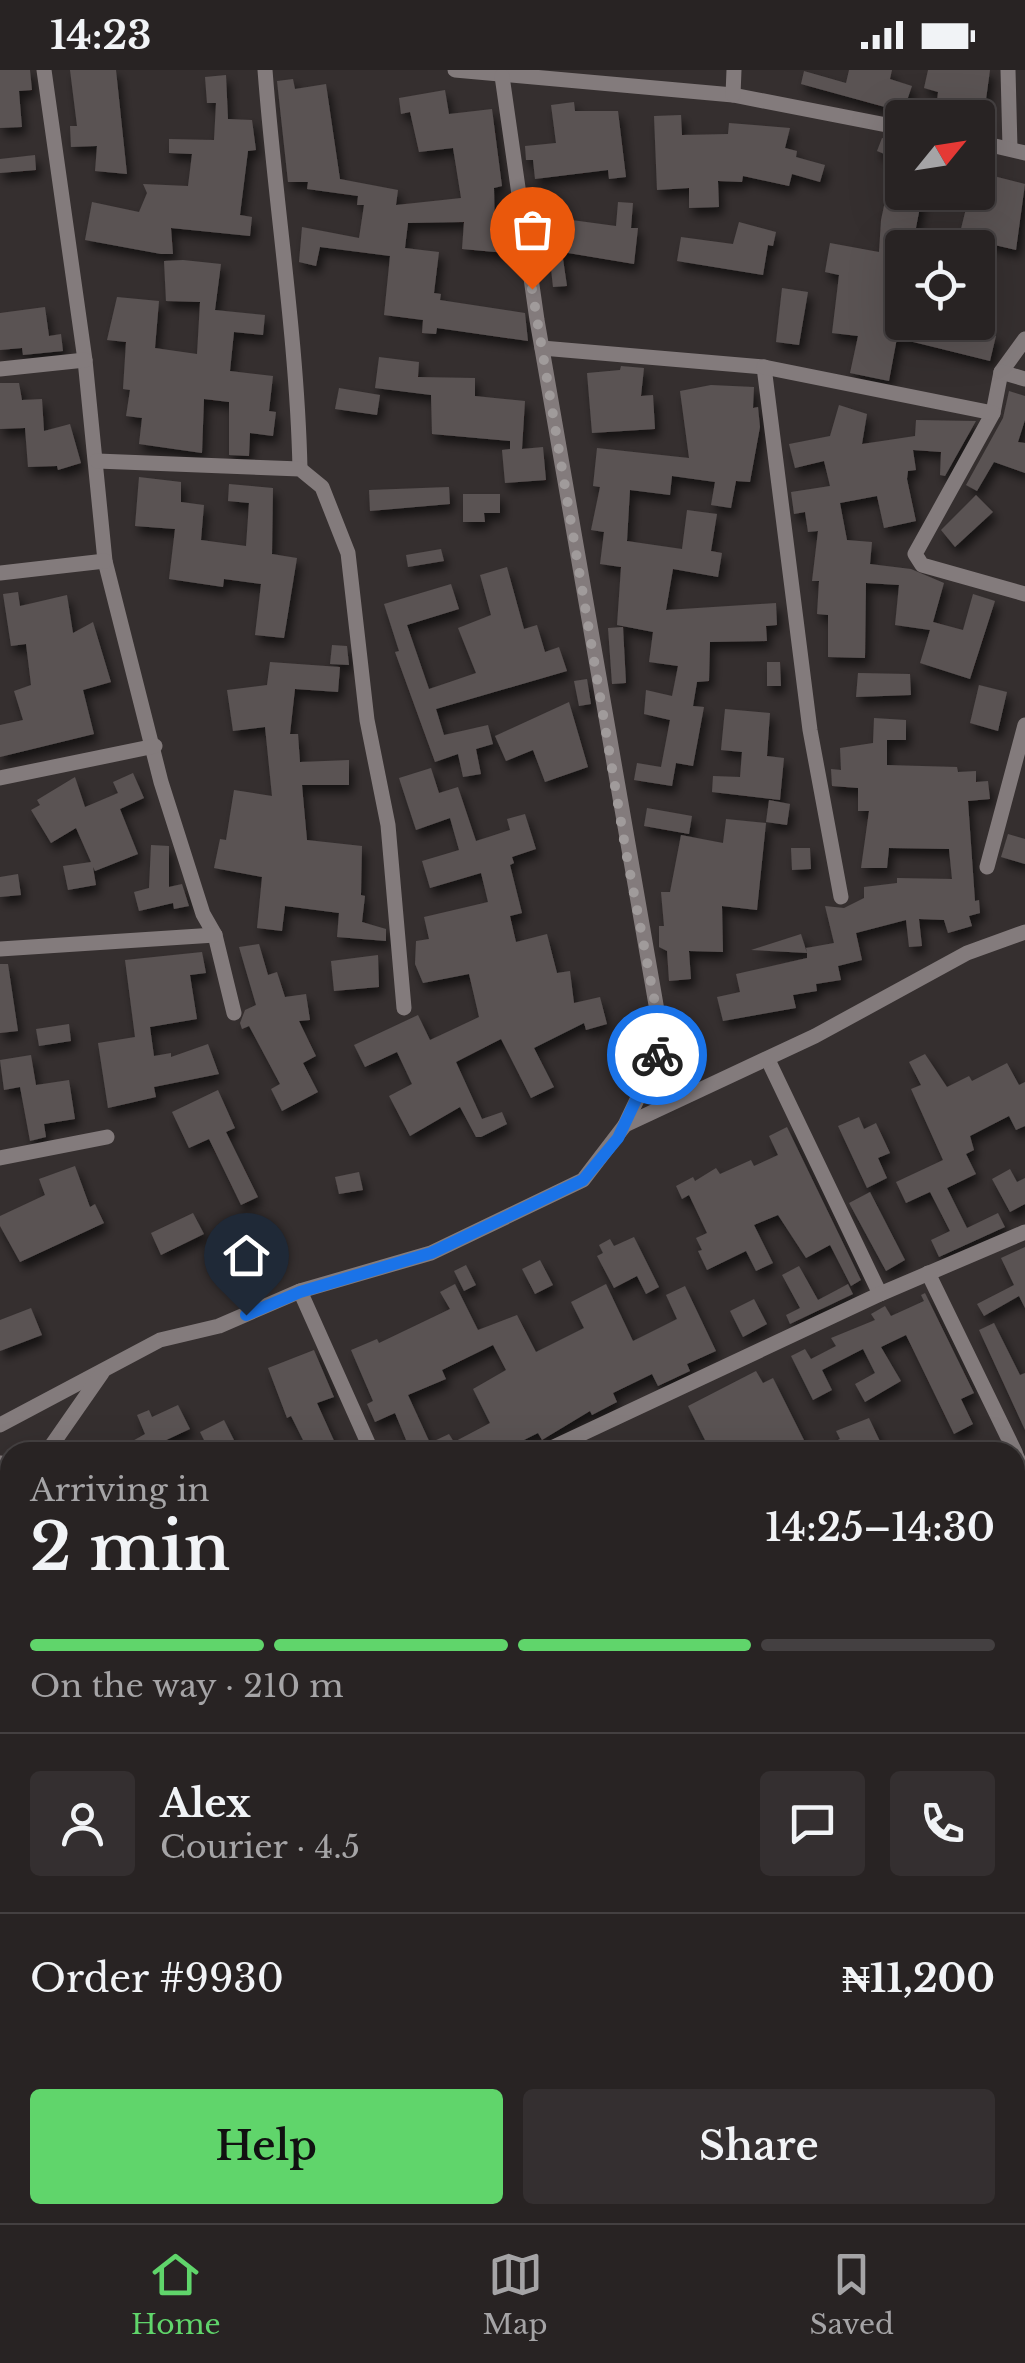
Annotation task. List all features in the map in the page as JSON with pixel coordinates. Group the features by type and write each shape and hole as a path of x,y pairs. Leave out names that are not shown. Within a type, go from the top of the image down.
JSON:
{"street":[{"path":"44,70 85,360 105,562 155,746 161,782 198,901 215,934 234,1014"},
{"path":"265,70 276,212 298,392 300,468"},
{"path":"454,70 733,94 885,125"},
{"path":"733,94 734,70"},
{"path":"1008,70 1018,151"},
{"path":"0,1426 160,1340 219,1326 300,1292 431,1253 583,1180 625,1124 663,1045 542,348 502,76"},
{"path":"1025,339 1001,372 993,413 914,554 922,565 1025,594"},
{"path":"542,348 764,367 993,413"},
{"path":"0,368 85,360"},
{"path":"764,367 810,730 841,898"},
{"path":"1001,372 1025,378"},
{"path":"97,461 186,468 300,468 322,487 348,553 367,720 388,825 404,1008"},
{"path":"0,573 105,562"},
{"path":"987,867 1025,725"},
{"path":"0,778 155,746"},
{"path":"625,1124 768,1060 967,952 1025,932"},
{"path":"0,949 215,934"},
{"path":"768,1060 880,1294"},
{"path":"0,1158 107,1136"},
{"path":"564,1442 880,1294 1025,1232"},
{"path":"928,1274 1009,1442"},
{"path":"300,1292 368,1442"},
{"path":"53,1442 104,1370"}],"building":[{"path":"0,70 30,70 32,90 19,91 22,127 0,128"},
{"path":"70,70 116,70 127,174 95,171 97,146 71,147 70,126 77,126"},
{"path":"849,70 892,70 890,79 912,86 907,100 885,100 885,107 801,84 804,71 846,83"},
{"path":"928,70 990,70 986,100 937,100 938,92 924,88"},
{"path":"226,75 228,119 252,120 256,150 248,151 240,215 252,217 250,236 171,228 173,254 85,240 92,202 139,212 147,193 143,184 188,186 192,154 169,153 169,139 214,140 216,103 207,103 205,77"},
{"path":"293,79 295,89 326,84 340,179 398,190 396,205 461,198 453,148 419,152 410,112 401,114 399,98 445,90 449,114 492,109 502,186 494,188 495,230 507,231 506,253 462,249 464,222 408,223 405,248 439,252 434,293 441,294 440,300 525,313 528,341 437,328 436,334 422,333 423,320 384,315 390,256 320,247 316,266 299,262 302,227 359,238 364,205 357,205 358,196 307,189 308,182 288,182 277,81"},
{"path":"574,102 575,111 618,111 626,177 609,179 608,170 535,179 533,160 526,160 525,146 556,143 551,105"},
{"path":"681,115 682,135 728,134 729,123 790,128 785,148 797,151 796,157 825,165 820,182 792,174 789,186 743,176 742,182 718,181 719,207 689,208 689,188 657,190 654,116"},
{"path":"882,138 885,139 885,154 877,151"},
{"path":"35,155 36,170 0,173 0,159"},
{"path":"995,176 1025,184 1016,250 995,245 995,230 961,230 966,210 995,210"},
{"path":"885,201 885,210 919,210 916,230 885,230 885,340 897,340 889,381 850,373 858,336 832,333 839,275 825,272 830,243 879,252"},
{"path":"618,202 633,203 631,228 638,228 634,264 562,252 567,286 553,287 549,251 538,249 542,216 616,226"},
{"path":"739,222 776,232 773,246 768,245 763,275 677,261 681,237 733,244"},
{"path":"164,261 221,264 215,310 265,315 263,335 234,332 230,371 273,376 269,411 276,412 273,436 250,433 249,456 229,455 229,402 204,399 202,453 139,444 142,418 126,416 130,390 123,389 126,342 107,340 117,297 159,301 155,348 197,354 200,302 166,301"},
{"path":"782,288 808,292 799,345 776,342"},
{"path":"45,307 49,336 61,334 63,351 23,355 22,348 0,350 0,313"},
{"path":"995,336 996,336 990,361 905,340 995,340"},
{"path":"379,357 419,362 418,377 475,378 475,396 525,401 522,449 543,447 546,480 505,483 502,450 510,449 510,441 432,434 431,395 375,388"},
{"path":"621,366 644,368 641,396 653,395 655,429 592,433 587,373 620,370"},
{"path":"0,383 19,383 22,400 42,399 44,431 70,424 81,463 58,470 57,466 28,467 25,428 0,429"},
{"path":"711,385 754,387 753,408 758,407 760,427 750,482 736,481 731,508 711,505 715,482 672,476 670,495 630,490 627,541 682,549 687,510 717,514 711,551 722,553 718,577 673,569 666,610 776,603 777,625 766,626 767,641 710,642 709,681 697,682 693,706 704,707 693,766 676,763 672,786 634,780 637,763 661,767 670,720 644,714 646,690 672,696 678,666 649,662 653,632 617,625 621,567 600,564 604,532 591,530 600,487 593,486 597,448 689,458 680,391"},
{"path":"339,388 380,395 377,415 335,409"},
{"path":"1009,391 1025,396 1025,420 1018,442 1025,443 1025,473 994,462 977,491 966,485 1003,418"},
{"path":"839,405 867,414 862,444 915,436 916,420 976,421 945,476 940,475 941,452 913,450 916,470 908,471 907,479 916,521 884,528 877,496 840,503 847,540 872,542 870,564 911,569 944,583 933,622 963,630 973,594 995,601 970,679 920,663 930,630 895,625 899,585 866,583 865,658 828,657 828,615 817,614 819,581 812,581 818,531 808,532 805,512 794,514 791,492 830,486 824,461 795,468 789,444 830,436"},
{"path":"139,477 181,482 181,502 204,505 201,540 246,546 249,503 228,501 229,484 273,488 272,554 297,558 284,638 255,635 261,584 224,579 223,587 169,579 175,529 135,526"},
{"path":"449,487 450,504 370,511 369,490"},
{"path":"463,494 500,494 500,513 484,513 485,522 463,522"},
{"path":"976,495 993,512 955,547 941,530"},
{"path":"441,549 444,561 408,567 406,555"},
{"path":"507,567 524,629 537,625 545,652 559,647 567,671 436,709 444,735 488,725 493,744 476,749 481,774 463,777 458,754 435,762 395,652 399,651 384,604 451,584 459,609 407,625 429,689 476,673 458,628 491,615 480,575"},
{"path":"18,592 20,606 67,595 73,633 93,622 111,682 83,690 94,734 0,757 0,725 23,720 14,691 31,685 26,644 11,646 3,594"},
{"path":"623,627 626,683 612,684 608,628"},
{"path":"332,645 347,646 349,665 330,664"},
{"path":"270,662 340,667 338,692 295,689 290,734 298,734 300,762 349,760 349,785 302,785 307,840 362,846 362,922 386,929 386,941 337,937 339,913 285,906 282,931 257,928 262,877 214,868 220,839 226,840 234,790 272,796 265,727 233,731 227,690 267,685"},
{"path":"767,662 780,662 781,686 767,686"},
{"path":"858,673 910,674 911,695 856,697"},
{"path":"587,679 591,704 579,706 574,681"},
{"path":"979,685 1007,692 998,731 970,723"},
{"path":"569,702 588,767 545,782 533,750 506,761 495,736"},
{"path":"725,709 770,713 767,756 784,758 780,800 712,792 713,776 740,777 742,752 721,750"},
{"path":"874,718 906,720 906,740 887,740 887,765 957,767 958,772 976,771 976,782 988,781 990,799 968,801 975,901 979,900 980,913 969,916 972,926 948,933 944,920 919,919 922,946 909,947 906,920 856,933 862,960 838,966 841,980 816,984 817,991 793,995 796,1008 723,1021 717,997 740,992 736,974 807,958 806,948 834,943 825,906 844,908 864,898 864,887 897,883 897,878 952,879 949,849 889,848 887,868 861,868 869,811 858,811 858,788 832,786 831,769 841,770 840,748 873,743"},
{"path":"431,768 439,793 458,787 476,841 510,830 507,819 525,814 536,849 512,857 514,863 510,865 522,913 510,916 516,942 547,934 557,973 570,971 574,1003 600,997 607,1024 586,1030 584,1023 534,1048 554,1087 531,1098 501,1039 456,1062 482,1119 502,1112 507,1124 481,1137 476,1137 460,1107 410,1136 389,1096 412,1084 397,1052 365,1067 354,1045 418,1015 430,1040 479,1017 469,974 423,983 415,964 416,941 429,939 424,917 488,902 481,873 430,888 422,861 459,850 450,818 416,830 399,778"},
{"path":"133,773 144,798 120,809 138,854 95,871 93,867 96,885 68,890 63,866 91,862 76,828 51,843 31,810 40,805 37,800 75,777 85,807 118,793 113,782"},
{"path":"769,800 790,804 787,825 766,822"},
{"path":"647,808 692,816 689,834 644,826"},
{"path":"726,819 766,823 757,910 722,906 723,952 689,951 691,979 669,981 667,951 659,947 659,926 664,926 661,892 670,892 681,835 723,843"},
{"path":"1008,834 1025,839 1025,864 1001,857"},
{"path":"151,845 169,846 169,887 182,884 189,906 174,909 173,903 139,911 134,892 149,888"},
{"path":"791,848 810,848 811,869 792,870"},
{"path":"18,874 21,895 0,897 0,877"},
{"path":"801,934 807,953 751,950"},
{"path":"259,944 268,975 277,972 285,997 306,994 310,1020 299,1021 316,1056 303,1063 318,1092 282,1111 271,1089 280,1084 249,1026 242,1029 240,1023 245,1010 256,1005 239,947"},
{"path":"202,952 206,973 190,975 197,1019 150,1027 154,1056 171,1053 171,1057 208,1044 219,1074 154,1087 156,1097 108,1108 98,1043 135,1037 125,960"},
{"path":"378,955 379,987 334,991 331,961"},
{"path":"0,964 8,964 18,1031 0,1033"},
{"path":"69,1024 71,1041 39,1046 36,1029"},
{"path":"925,1054 947,1087 969,1076 972,1081 1007,1063 1019,1085 1025,1082 1025,1126 1016,1130 1009,1116 970,1136 974,1150 966,1154 976,1174 947,1188 967,1228 998,1213 1005,1227 939,1257 931,1240 950,1231 930,1192 906,1203 896,1182 943,1160 911,1089 921,1085 909,1062"},
{"path":"31,1055 36,1085 69,1080 75,1119 44,1124 46,1137 30,1141 20,1087 4,1090 0,1060"},
{"path":"218,1090 235,1128 226,1132 258,1197 241,1205 209,1139 189,1148 172,1112"},
{"path":"859,1117 864,1129 876,1123 890,1153 878,1158 887,1178 867,1188 838,1126"},
{"path":"787,1127 861,1280 851,1286 830,1245 806,1258 778,1215 754,1225 773,1263 756,1271 746,1251 707,1270 698,1251 702,1250 696,1238 707,1233 689,1195 682,1199 676,1186 693,1177 695,1181 716,1168 720,1174 751,1160 754,1166 778,1155 769,1136"},
{"path":"75,1166 90,1207 95,1204 104,1223 20,1262 0,1226 0,1216 45,1195 39,1179"},
{"path":"1010,1169 1017,1182 1025,1178 1025,1204 1010,1212 992,1179"},
{"path":"359,1172 363,1190 339,1194 335,1177"},
{"path":"870,1192 905,1260 886,1271 849,1203"},
{"path":"193,1213 204,1234 161,1255 151,1233"},
{"path":"634,1237 659,1287 646,1294 637,1276 614,1288 597,1256 603,1253 599,1245 610,1239 614,1246"},
{"path":"1025,1247 1025,1308 1019,1296 984,1316 977,1304 1014,1285 1001,1258"},
{"path":"540,1260 553,1285 535,1294 522,1269"},
{"path":"466,1265 476,1285 464,1291 454,1271"},
{"path":"799,1266 818,1300 848,1284 853,1294 790,1324 786,1315 800,1308 782,1275"},
{"path":"455,1284 478,1330 517,1315 536,1352 584,1328 571,1302 606,1284 633,1341 677,1319 666,1295 685,1286 716,1351 687,1364 690,1371 658,1386 652,1374 613,1393 617,1402 592,1415 590,1411 542,1440 538,1433 520,1442 454,1442 490,1423 473,1389 506,1370 493,1345 442,1370 446,1379 408,1395 430,1442 407,1442 395,1413 375,1422 367,1404 373,1401 351,1350 377,1339 379,1343 450,1309 440,1292"},
{"path":"925,1293 974,1393 961,1399 973,1424 954,1434 906,1335 881,1347 901,1381 865,1402 855,1384 875,1373 863,1349 822,1370 832,1390 813,1400 791,1356 805,1349 811,1359 836,1346 831,1338 875,1320 871,1314 885,1306 891,1316 924,1301 921,1295"},
{"path":"754,1299 767,1324 743,1337 730,1311"},
{"path":"31,1308 42,1335 0,1351 0,1320"},
{"path":"994,1323 1020,1375 1025,1373 1025,1430 979,1330"},
{"path":"314,1350 334,1397 317,1403 335,1442 304,1442 291,1416 287,1418 268,1368"},
{"path":"756,1371 763,1383 773,1378 805,1442 706,1442 688,1406"},
{"path":"178,1405 190,1429 162,1442 131,1442 145,1434 137,1415 149,1410 152,1417"},
{"path":"869,1418 880,1442 833,1442 840,1439 836,1431"},
{"path":"224,1420 235,1442 205,1442 200,1432"},
{"path":"449,1434 454,1442 432,1442"}],"way so far":[{"path":"532,289 626,852 663,1045 657,1055"}],"route":[{"path":"246,1315 300,1292 431,1253 583,1180 618,1138 657,1055"}]}
